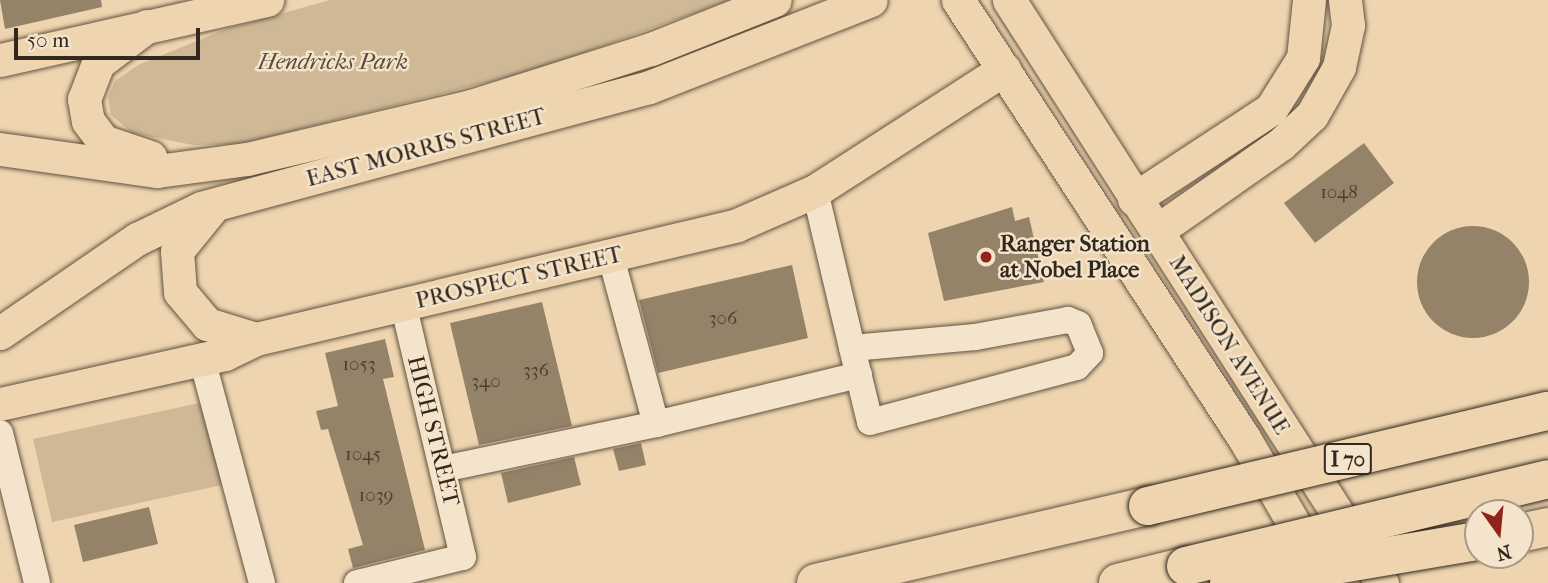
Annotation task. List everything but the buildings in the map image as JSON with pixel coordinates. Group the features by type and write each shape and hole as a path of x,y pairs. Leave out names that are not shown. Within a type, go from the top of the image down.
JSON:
{"highway":[{"name":"I 70","path":"816,583 1548,411"},
{"path":"1118,583 1548,479"},
{"path":"1229,583 1464,543"}],"main road":[{"name":"EAST MORRIS STREET","path":"0,149 157,171 247,159 482,103 651,49 775,0"},
{"name":"EAST MORRIS STREET","path":"0,333 137,239 225,201 649,87 871,0"},
{"name":"MADISON AVENUE","path":"958,0 1244,438 1329,583"},
{"name":"MADISON AVENUE","path":"1009,0 1382,583"},
{"path":"1134,199 1271,109 1303,58 1308,0"},
{"path":"1158,230 1282,144 1312,116 1339,67 1348,25 1345,0"},
{"path":"0,60 253,2"},
{"path":"147,26 98,63 85,99 91,128 113,149 158,159 247,159"},
{"name":"PROSPECT STREET","path":"0,404 202,359 256,339 709,234 815,191 1004,69"},
{"path":"225,201 182,240 177,282 191,311 207,324 256,339"}],"street":[{"path":"815,191 852,348 870,422 1077,367 1090,353 1078,324 1068,320 975,337 852,348"},
{"path":"611,257 656,424"},
{"name":"HIGH STREET","path":"357,583 463,557 402,304"},
{"path":"202,359 262,583"},
{"path":"443,470 656,424 859,375"},
{"path":"0,433 37,583"}],"green space":[{"name":"Hendricks Park","path":"330,0 730,0 536,70 240,144 193,145 132,133 111,115 108,97 115,81 138,65 226,29"},
{"path":"204,402 222,485 52,522 33,439"}],"place":[{"name":"Ranger Station at Nobel Place","path":"986,257"}]}
